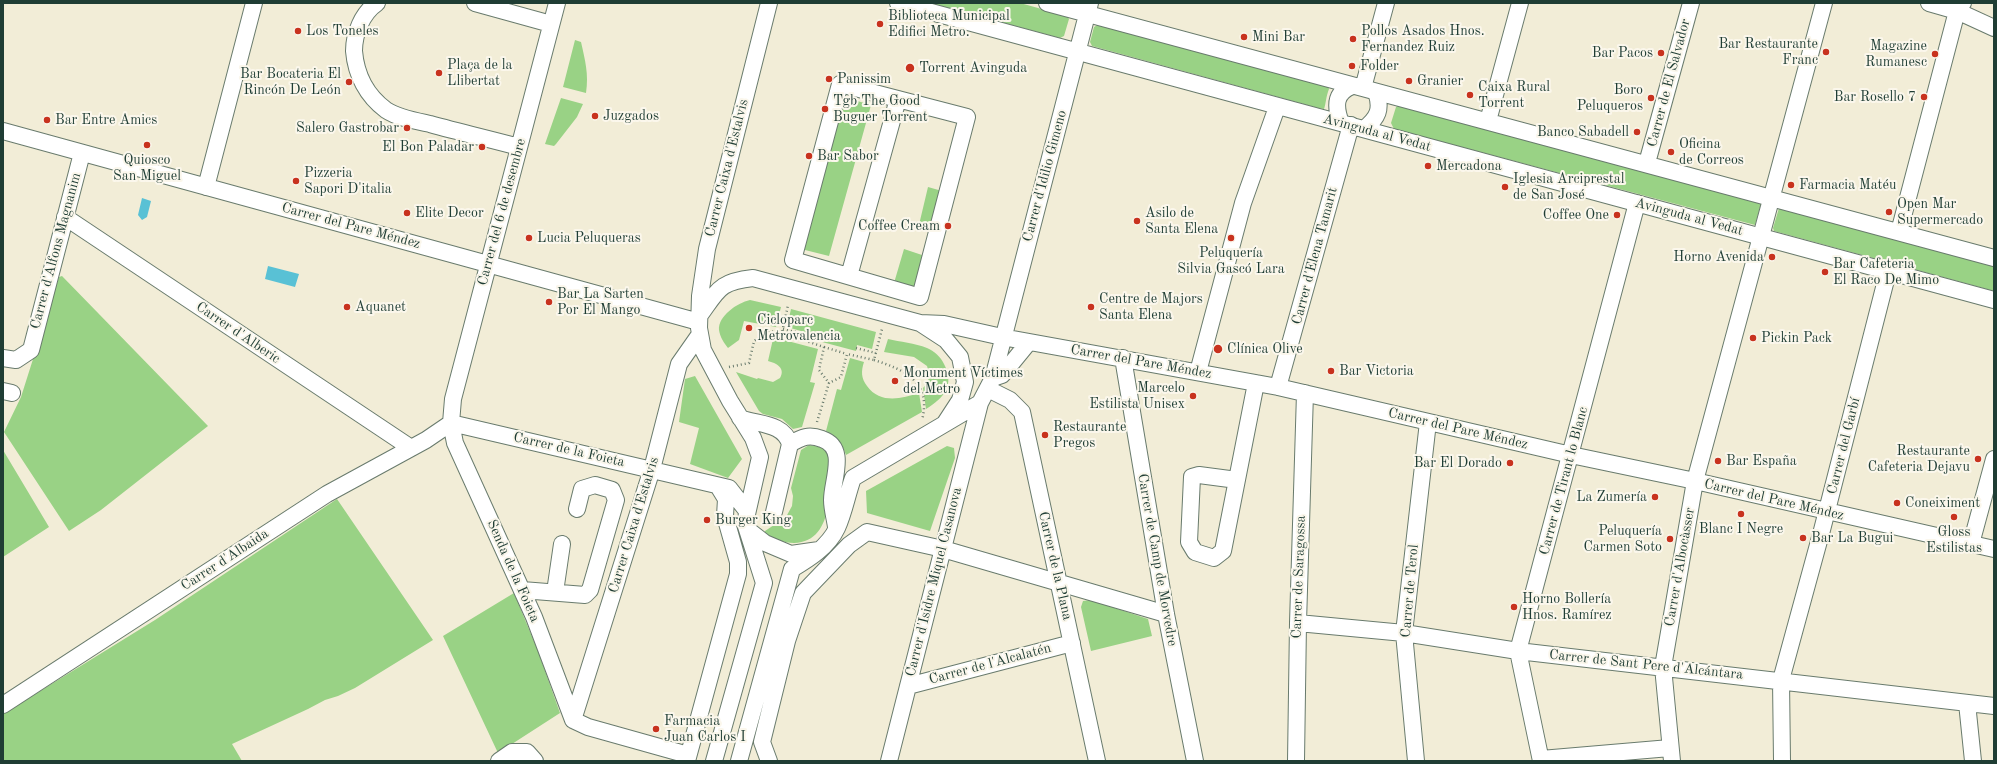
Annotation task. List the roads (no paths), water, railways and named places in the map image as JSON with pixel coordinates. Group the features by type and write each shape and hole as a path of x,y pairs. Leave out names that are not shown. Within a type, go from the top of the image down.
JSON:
{"street":[{"path":"206,187 254,3"},
{"path":"376,3 364,16 354,43 355,62 362,83 372,98 387,111 410,119 519,147"},
{"path":"475,3 551,24"},
{"name":"Carrer del 6 de desembre","path":"451,423 453,399 556,3"},
{"name":"Carrer Caixa d'Estalvis","path":"749,534 744,522 760,457 753,438 740,418 703,350 700,324 700,296 705,255 769,3"},
{"name":"Avinguda al Vedat","path":"898,3 1078,51 1277,107 1761,236 1994,300"},
{"path":"1047,3 1088,8 1364,89 1488,120 1994,258"},
{"path":"1364,89 1386,3"},
{"path":"1488,120 1520,3"},
{"name":"Carrer de El Salvador","path":"1647,163 1691,3"},
{"name":"Avinguda al Vedat","path":"1761,236 1824,3"},
{"path":"1929,3 1960,7 1994,28"},
{"path":"1899,232 1960,7"},
{"name":"Carrer d'Idilio Gimeno","path":"987,390 1078,51 1088,8"},
{"path":"840,84 898,99 967,117 920,297 793,260 840,84"},
{"path":"1364,89 1380,106 1379,113 1375,119 1352,126 1336,106 1337,100 1340,93 1364,89"},
{"path":"849,276 898,99"},
{"path":"1198,372 1243,203 1277,107"},
{"name":"Carrer d'Elena Tamarit","path":"1278,386 1352,126"},
{"name":"Carrer del Pare Méndez","path":"3,131 489,263 700,324 716,292 732,280 753,278 920,323 944,324 1002,337 1278,386 1571,455 1695,481 1994,549"},
{"name":"Carrer d'Alfons Magnanim","path":"3,358 16,360 31,350 82,153"},
{"name":"Carrer de Tirant lo Blanc","path":"1541,760 1518,651 1637,203"},
{"name":"Carrer d'Alberic","path":"65,217 411,448"},
{"name":"Carrer d'Albocàsser","path":"1671,755 1663,667 1695,481 1761,236"},
{"name":"Carrer del Garbí","path":"1782,761 1781,680 1888,272"},
{"name":"Carrer del Pare Méndez","path":"920,323 946,340 960,357 966,382 960,400 942,426"},
{"name":"Carrer Caixa d'Estalvis","path":"573,720 652,469 679,364 700,324"},
{"path":"739,761 792,569 827,543 837,529 853,478 942,426 987,390 1029,342"},
{"name":"Carrer de Camp de Morvedre","path":"1123,358 1166,614 1195,761"},
{"path":"1237,480 1199,475 1192,477 1189,542 1195,552 1214,558 1224,551 1256,383"},
{"name":"Carrer d'Isidre Miquel Casanova","path":"889,761 943,549 987,390"},
{"name":"Carrer de la Plana","path":"987,390 1010,400 1022,412 1097,761"},
{"name":"Carrer de Saragossa","path":"1296,761 1298,623 1305,393"},
{"path":"740,418 776,427 784,433 790,444 774,512"},
{"name":"Carrer de Terol","path":"1416,761 1404,633 1428,422"},
{"name":"Carrer d'Albaida","path":"3,705 328,494 411,448 451,423"},
{"name":"Carrer de la Foieta","path":"451,423 729,488 747,510"},
{"name":"Senda de la Foieta","path":"451,423 455,443 522,590 573,720"},
{"path":"790,444 803,437 813,436 826,440 833,447 837,455 832,500 837,529"},
{"path":"1971,544 1994,459"},
{"path":"522,590 585,595 590,590 616,500 612,490 596,485 582,488 577,509"},
{"path":"573,720 588,727 688,758 738,574 738,562 725,516 726,499 718,486"},
{"path":"769,761 762,742 787,641 803,593 808,571 844,535 848,517 845,504"},
{"path":"803,593 849,545 867,532 943,549 1166,614"},
{"path":"749,534 791,554 819,550"},
{"path":"738,562 749,534"},
{"path":"714,761 764,584 749,534"},
{"path":"555,592 562,544"},
{"name":"Carrer de Sant Pere d'Alcántara","path":"1298,623 1404,633 1518,651 1781,680 1994,706"},
{"name":"Carrer de l'Alcalatén","path":"908,686 1072,643"},
{"path":"1967,703 1973,761"},
{"path":"499,761 512,752 527,752 535,761"},
{"path":"1541,760 1671,755"}],"water":[{"path":"142,198 151,201 147,217 142,220 138,215"},
{"path":"268,266 299,274 295,287 265,279"}],"place":[{"name":"Biblioteca Municipal Edifici Metro.","path":"880,24"},
{"name":"Los Toneles","path":"298,31"},
{"name":"Mini Bar","path":"1244,37"},
{"name":"Pollos Asados Hnos. Fernandez Ruiz","path":"1353,39"},
{"name":"Bar Restaurante Franc","path":"1826,52"},
{"name":"Bar Pacos","path":"1661,53"},
{"name":"Magazine Rumanesc","path":"1935,54"},
{"name":"Folder","path":"1352,66"},
{"name":"Torrent Avinguda","path":"910,68"},
{"name":"Plaça de la Llibertat","path":"439,73"},
{"name":"Panissim","path":"829,79"},
{"name":"Granier","path":"1409,81"},
{"name":"Bar Bocateria El Rincón De León","path":"349,82"},
{"name":"Caixa Rural Torrent","path":"1470,95"},
{"name":"Bar Rosello 7","path":"1924,97"},
{"name":"Boro Peluqueros","path":"1651,98"},
{"name":"Tgb The Good Buguer Torrent","path":"825,109"},
{"name":"Juzgados","path":"595,116"},
{"name":"Bar Entre Amics","path":"47,120"},
{"name":"Salero Gastrobar","path":"407,128"},
{"name":"Banco Sabadell","path":"1637,132"},
{"name":"Quiosco San Miguel","path":"147,145"},
{"name":"El Bon Paladar","path":"482,147"},
{"name":"Oficina de Correos","path":"1671,152"},
{"name":"Bar Sabor","path":"809,156"},
{"name":"Mercadona","path":"1428,166"},
{"name":"Pizzeria Sapori D'italia","path":"296,181"},
{"name":"Farmacia Matéu","path":"1791,185"},
{"name":"Iglesia Arciprestal de San José","path":"1505,187"},
{"name":"Open Mar Supermercado","path":"1889,212"},
{"name":"Elite Decor","path":"407,213"},
{"name":"Coffee One","path":"1617,215"},
{"name":"Asilo de Santa Elena","path":"1137,221"},
{"name":"Coffee Cream","path":"948,226"},
{"name":"Lucia Peluqueras","path":"529,238"},
{"name":"Peluquería Silvia Gascó Lara","path":"1231,238"},
{"name":"Horno Avenida","path":"1772,257"},
{"name":"Bar Cafeteria El Raco De Mimo","path":"1825,272"},
{"name":"Bar La Sarten Por El Mango","path":"549,302"},
{"name":"Aquanet","path":"347,307"},
{"name":"Centre de Majors Santa Elena","path":"1091,307"},
{"name":"Cicloparc Metrovalencia","path":"749,328"},
{"name":"Pickin Pack","path":"1753,338"},
{"name":"Clínica Olive","path":"1218,349"},
{"name":"Bar Victoria","path":"1331,371"},
{"name":"Monument Víctimes del Metro","path":"895,381"},
{"name":"Marcelo Estilista Unisex","path":"1193,396"},
{"name":"Restaurante Pregos","path":"1045,435"},
{"name":"Restaurante Cafeteria Dejavu","path":"1978,459"},
{"name":"Bar España","path":"1718,461"},
{"name":"Bar El Dorado","path":"1510,463"},
{"name":"La Zumería","path":"1655,497"},
{"name":"Coneiximent","path":"1897,503"},
{"name":"Blanc I Negre","path":"1741,514"},
{"name":"Gloss Estilistas","path":"1954,517"},
{"name":"Burger King","path":"707,520"},
{"name":"Bar La Bugui","path":"1803,538"},
{"name":"Peluquería Carmen Soto","path":"1670,539"},
{"name":"Horno Bollería Hnos. Ramírez","path":"1514,607"},
{"name":"Farmacia Juan Carlos I","path":"656,729"}]}
